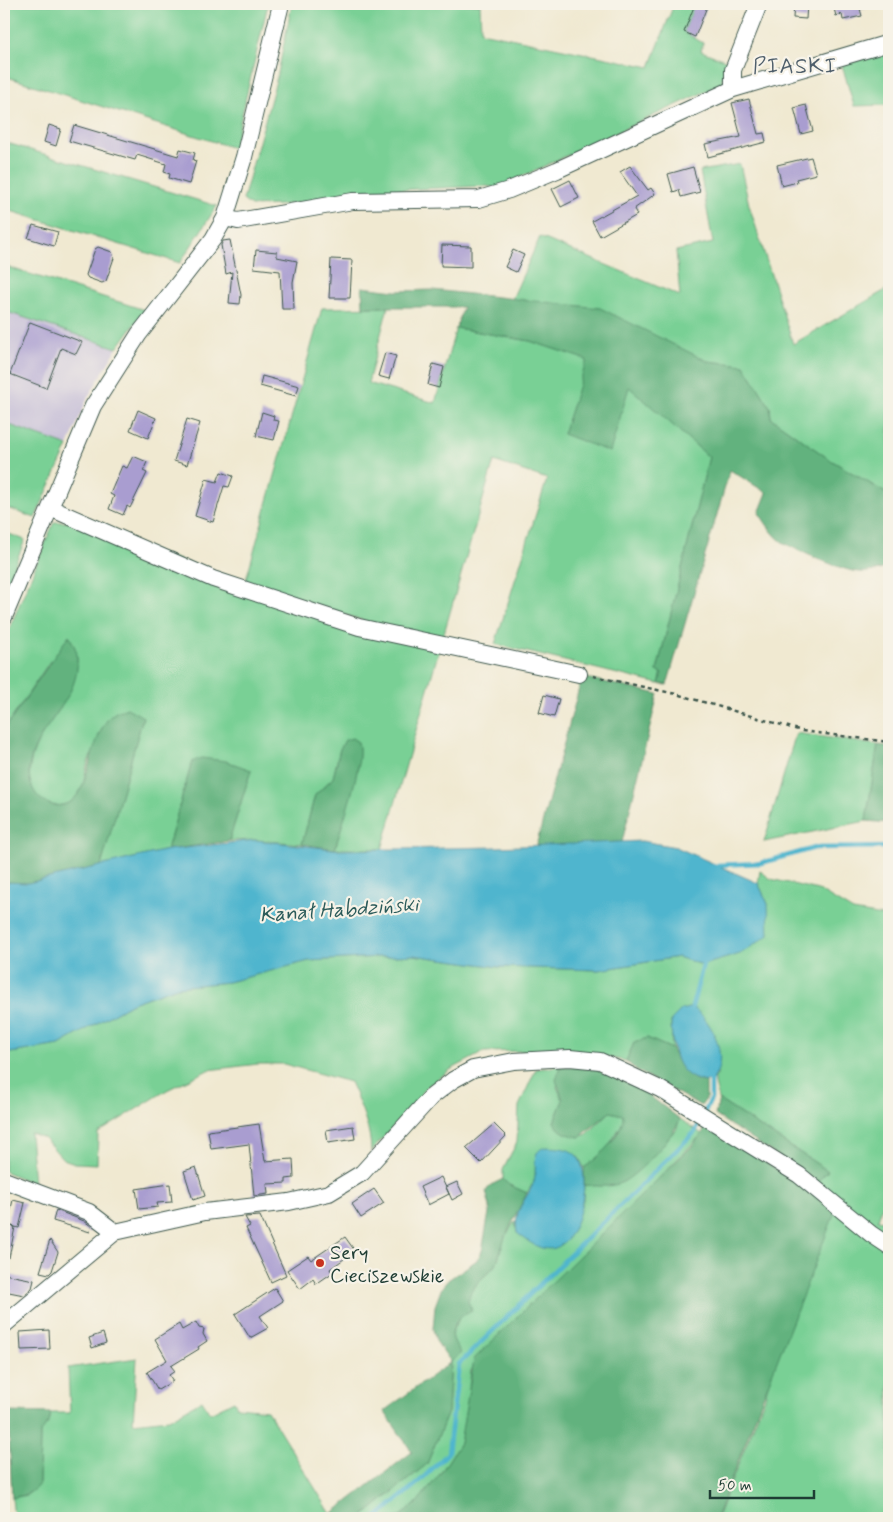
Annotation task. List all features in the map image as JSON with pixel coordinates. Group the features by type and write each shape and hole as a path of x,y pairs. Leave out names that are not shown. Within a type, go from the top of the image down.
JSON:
{"street":[{"path":"4,617 94,406 139,334 213,239 225,218 244,157 280,4"},
{"path":"733,89 733,70 759,4"},
{"path":"225,218 238,222 353,201 479,199 509,190 557,170 733,89 889,43"},
{"path":"50,508 213,579 359,627 579,674"},
{"path":"4,1325 115,1232 205,1212 289,1202 329,1193 362,1173 431,1097 453,1080 473,1069 514,1061 545,1059 600,1061 660,1089 799,1175 871,1234 889,1246"},
{"path":"4,1180 89,1212 115,1232"}],"path":[{"path":"579,674 676,694 802,731 889,742"}],"shaded area":[{"path":"4,311 117,348 87,399 68,446 4,423"}],"green space":[{"path":"4,4 268,4 234,148 4,76"},
{"path":"292,4 480,4 481,32 650,67 674,4 695,4 684,32 703,43 701,51 730,62 721,81 726,82 497,188 485,186 393,190 282,205 251,206 243,200 278,73"},
{"path":"889,51 889,105 854,106 842,65"},
{"path":"4,142 217,206 180,263 4,209"},
{"path":"740,164 749,205 793,344 889,288 889,495 829,459 771,418 770,407 744,365 707,361 653,336 512,299 540,237 680,296 676,251 713,243 700,171"},
{"path":"4,266 145,310 117,348 4,311"},
{"path":"362,287 396,291 433,290 600,308 707,361 744,365 770,407 771,418 829,459 889,495 889,567 867,572 852,571 821,560 784,543 773,533 759,513 767,493 730,470 667,685 659,684 662,673 657,671 709,457 629,387 610,452 563,434 587,360 530,341 456,328 463,307 363,307"},
{"path":"388,307 368,383 435,403 456,328 530,341 588,360 563,434 629,386 709,457 657,671 662,672 659,684 495,644 547,479 494,461 442,640 374,624 245,583 322,308"},
{"path":"4,423 68,446 35,518 4,507"},
{"path":"54,522 70,522 439,650 382,849 335,849 359,764 340,749 333,778 315,795 302,844 256,840 229,841 251,770 192,762 167,850 101,866 143,717 96,749 90,758 82,788 76,799 67,804 53,806 34,794 29,777 30,767 39,740 65,701 70,690 77,666 77,655 50,661 4,730 4,641"},
{"path":"4,532 25,540 4,591"},
{"path":"69,635 77,656 77,671 73,685 41,736 30,763 29,777 39,798 48,804 58,806 67,804 76,796 83,784 98,737 107,720 114,713 127,708 143,717 101,866 28,883 4,882 4,730"},
{"path":"582,677 658,694 622,842 536,846"},
{"path":"796,733 878,745 866,821 764,842"},
{"path":"352,738 358,742 358,764 335,849 302,844 315,795 333,778 340,749 345,740"},
{"path":"878,745 889,746 889,823 866,821"},
{"path":"201,758 226,761 251,770 229,841 167,850 192,762"},
{"path":"760,871 771,879 818,890 853,911 889,917 889,1183 878,1220 889,1222 889,1518 717,1518 765,1397 817,1182 828,1171 719,1100 714,1079 718,1074 671,1020 672,1049 647,1038 634,1043 626,1061 569,1050 484,1052 450,1070 428,1086 371,1152 367,1125 350,1082 284,1064 258,1064 208,1070 167,1090 98,1133 97,1164 75,1163 63,1159 44,1138 30,1133 34,1184 4,1171 4,1054 59,1045 132,1003 177,987 228,982 309,961 413,955 499,967 599,970 678,957 703,965 768,904 758,883"},
{"path":"647,1038 672,1049 684,1071 694,1079 706,1082 706,1099 701,1106 636,1070 626,1061 634,1043"},
{"path":"561,1066 557,1087 563,1100 554,1122 580,1137 587,1134 610,1112 623,1115 624,1121 604,1153 584,1168 578,1156 536,1155 535,1180 527,1193 509,1185 503,1179 503,1170 517,1142 519,1106 536,1069"},
{"path":"561,1066 594,1068 642,1090 680,1119 671,1135 655,1154 638,1171 623,1182 609,1186 584,1185 584,1168 603,1152 615,1137 623,1115 610,1112 580,1137 562,1131 554,1122 563,1100 556,1080"},
{"path":"719,1100 828,1171 817,1182 715,1115"},
{"path":"680,1119 702,1134 471,1370 464,1431 460,1443 440,1474 415,1505 397,1518 361,1518 427,1464 448,1412 453,1329 463,1313 471,1292 479,1281 496,1265 505,1237 515,1221 517,1233 570,1235 583,1200 584,1185 613,1185 676,1130"},
{"path":"708,1125 778,1170 835,1212 716,1518 397,1518 415,1505 440,1474 460,1443 474,1359 694,1144"},
{"path":"503,1179 509,1185 527,1193 505,1237 496,1265 479,1281 471,1292 468,1302 472,1310 464,1314 455,1325 452,1334 453,1339 461,1353 451,1362 436,1341 433,1329 435,1306 442,1287 448,1280 477,1260 482,1251 490,1207 486,1191 491,1185"},
{"path":"137,1358 133,1423 169,1419 202,1400 210,1413 234,1401 237,1407 267,1410 331,1514 326,1518 14,1518 12,1498 27,1495 39,1484 40,1433 49,1422 51,1413 70,1413 68,1368"},
{"path":"451,1362 448,1412 427,1464 361,1518 326,1518 412,1452 384,1411"},
{"path":"8,1412 51,1413 49,1422 40,1433 39,1484 31,1492 12,1498"}],"water":[{"name":"Kanał Habdziński","path":"256,840 341,850 496,847 642,841 676,847 758,883 768,904 769,935 740,954 703,965 678,957 599,970 499,967 413,955 309,961 228,982 177,987 132,1003 59,1045 4,1054 4,882 28,883 167,850"},
{"path":"692,1007 707,1022 717,1042 719,1064 717,1073 711,1082 689,1076 682,1070 674,1052 671,1020 681,1010"},
{"path":"547,1147 562,1148 573,1152 581,1164 584,1176 581,1206 571,1233 564,1243 550,1249 534,1245 525,1239 517,1233 516,1224 521,1205 534,1181 537,1153"}],"building":[{"path":"695,4 708,4 695,37 684,32"},
{"path":"794,4 807,4 806,19 793,18"},
{"path":"866,4 867,8 860,9 862,16 843,20 842,14 836,16 833,5"},
{"path":"749,99 758,134 764,133 766,142 708,157 705,144 741,137 732,103"},
{"path":"806,105 813,131 801,134 794,108"},
{"path":"49,125 61,129 56,146 44,142"},
{"path":"74,125 178,156 180,149 195,153 193,160 196,161 189,184 169,178 170,174 164,172 166,164 137,155 135,160 69,141"},
{"path":"811,157 816,174 796,179 797,182 782,186 777,165"},
{"path":"630,166 648,190 651,188 655,194 634,209 637,215 600,236 592,221 637,196 620,172"},
{"path":"693,167 700,192 681,197 679,190 673,192 668,174"},
{"path":"570,180 579,198 561,207 552,189"},
{"path":"33,225 58,232 54,246 28,238"},
{"path":"230,240 241,295 240,304 229,303 232,272 226,274 221,245 223,241"},
{"path":"442,245 471,246 471,267 441,266"},
{"path":"98,247 112,252 114,258 106,281 102,283 88,278 86,275 95,249"},
{"path":"256,250 277,252 277,257 297,261 293,282 294,309 282,309 280,271 254,268"},
{"path":"513,250 524,255 516,272 505,267"},
{"path":"331,259 352,260 350,298 329,298"},
{"path":"30,322 82,342 76,354 61,348 46,388 10,374"},
{"path":"385,353 396,356 389,379 378,376"},
{"path":"433,364 444,367 439,388 428,385"},
{"path":"262,376 299,386 296,396 260,386"},
{"path":"138,410 156,418 148,438 130,430"},
{"path":"262,412 274,416 273,420 279,421 274,440 256,436"},
{"path":"187,419 200,423 187,465 174,461"},
{"path":"133,456 147,462 143,471 147,473 130,508 127,506 123,515 109,509 114,496 110,494 122,466 127,468"},
{"path":"221,472 233,476 229,487 224,486 213,522 195,516 206,479 217,482"},
{"path":"544,695 559,699 554,717 539,713"},
{"path":"259,1124 265,1161 293,1159 294,1178 286,1179 286,1183 267,1184 268,1194 254,1196 249,1144 211,1149 208,1131"},
{"path":"494,1124 506,1136 481,1163 466,1148"},
{"path":"353,1126 355,1139 328,1143 326,1130"},
{"path":"196,1167 205,1196 193,1200 184,1171"},
{"path":"441,1177 449,1194 428,1205 420,1187"},
{"path":"457,1182 463,1194 452,1200 446,1187"},
{"path":"170,1184 172,1202 157,1203 158,1207 139,1209 136,1189"},
{"path":"374,1189 384,1203 361,1218 352,1204"},
{"path":"13,1200 25,1203 19,1228 7,1225"},
{"path":"56,1210 84,1221 91,1226 90,1232 53,1221"},
{"path":"260,1216 286,1275 271,1282 246,1228 250,1226 245,1217"},
{"path":"4,1224 15,1227 9,1258 4,1257"},
{"path":"345,1237 355,1251 330,1269 332,1273 316,1284 313,1279 300,1289 287,1270 308,1256 311,1260"},
{"path":"50,1240 58,1252 52,1271 49,1274 40,1272"},
{"path":"4,1274 34,1280 32,1288 24,1295 4,1291"},
{"path":"275,1288 283,1301 260,1316 268,1328 250,1338 235,1314"},
{"path":"196,1322 199,1328 204,1329 203,1334 207,1341 198,1347 199,1349 171,1366 175,1371 169,1375 173,1381 158,1390 147,1372 167,1360 155,1339 179,1324 182,1330"},
{"path":"49,1330 50,1349 21,1350 20,1332"},
{"path":"103,1333 106,1343 92,1348 89,1338"}],"waterway":[{"path":"714,869 718,865 761,863 815,848 889,847"},
{"path":"692,1007 703,965"},
{"path":"376,1518 420,1481 448,1453 459,1364 695,1132 711,1099 711,1082"}],"place":[{"name":"Sery Cieciszewskie","path":"320,1263"}],"district":[{"name":"PIASKI","path":"795,65"}]}
